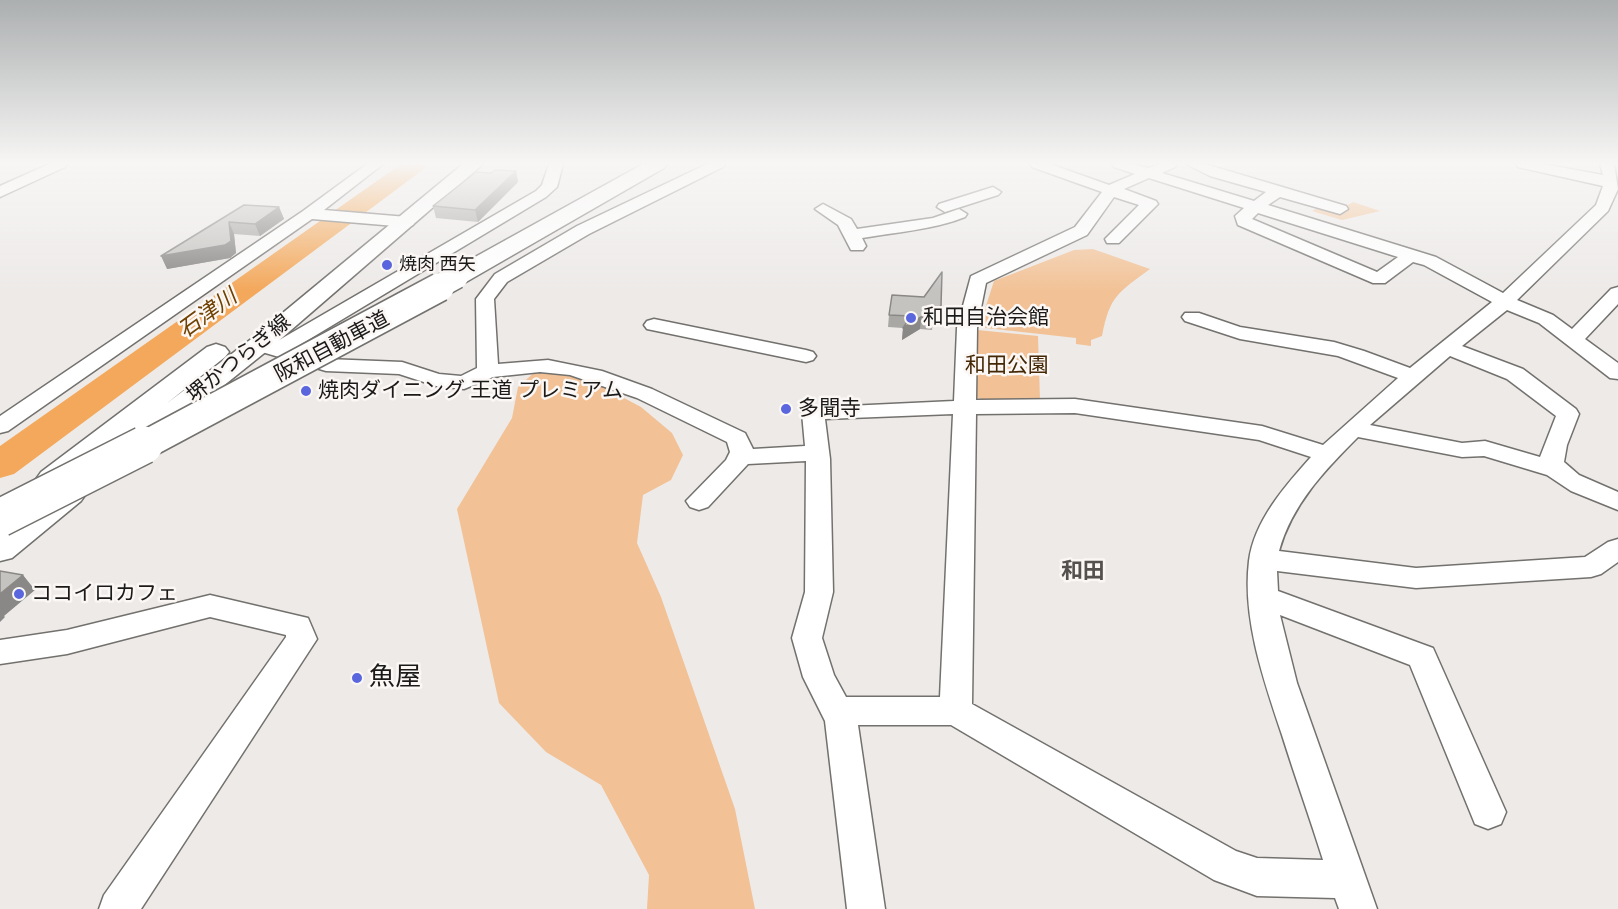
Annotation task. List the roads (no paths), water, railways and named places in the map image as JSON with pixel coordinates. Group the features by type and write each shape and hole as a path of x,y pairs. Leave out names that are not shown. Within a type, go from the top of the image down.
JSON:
{"highway":[{"path":"446,275 548,206"},
{"name":"阪和自動車道","path":"0,519 333,347 560,206"},
{"name":"阪和自動車道","path":"0,499 345,324 585,206"},
{"path":"579,210 588,206"}],"main road":[{"name":"堺かつらぎ線","path":"0,519 403,206"},
{"name":"堺かつらぎ線","path":"0,549 268,348 387,220 408,206"}],"street":[{"path":"0,426 322,206"},
{"path":"268,348 519,206"},
{"path":"488,371 485,299 501,278 583,230 631,206"},
{"path":"823,209 845,222 854,240 915,224 935,224 962,206"},
{"path":"956,711 968,328 977,280 1081,231 1099,206"},
{"path":"1113,239 1147,206"},
{"path":"1256,206 1243,216 1244,222 1379,279 1411,255"},
{"path":"1258,206 1431,261 1504,302 1546,319 1618,373"},
{"path":"1332,206 1341,209"},
{"path":"836,711 956,711 1227,867 1257,877 1353,895 1275,665 1265,598 1263,559 1270,532 1281,510 1300,482 1327,454 1413,376 1504,302 1603,206"},
{"path":"312,214 387,220"},
{"path":"1574,339 1618,293"},
{"path":"1192,317 1236,334 1356,353 1413,376"},
{"path":"654,325 806,356"},
{"path":"268,348 326,365 402,368 436,380 464,383 488,371 546,366 577,371 641,393 737,438 742,452 736,464 699,501"},
{"path":"1448,348 1515,374 1568,414 1551,461 1554,469"},
{"path":"866,909 841,719 819,677 807,639 819,592 817,453 813,413 966,407 1075,406 1262,434 1327,454"},
{"path":"1354,429 1462,450 1485,448 1554,469 1567,479 1618,501"},
{"path":"739,457 817,453"},
{"path":"1263,559 1416,578 1592,567 1618,549"},
{"path":"1265,598 1422,657 1488,812"},
{"path":"0,651 67,642 210,606 298,626 302,639 237,731 118,909"}],"waterway":[{"name":"石津川","path":"0,465 357,206"}],"place":[{"name":"焼肉 西矢","path":"387,265"},
{"name":"和田自治会館","path":"911,318"},
{"name":"焼肉ダイニング 王道 プレミアム","path":"306,391"},
{"name":"多聞寺","path":"786,409"},
{"name":"ココイロカフェ","path":"19,594"},
{"name":"魚屋","path":"357,678"}],"district":[{"name":"和田","path":"1083,572"}],"park label":[{"name":"和田公園","path":"1007,366"}]}
